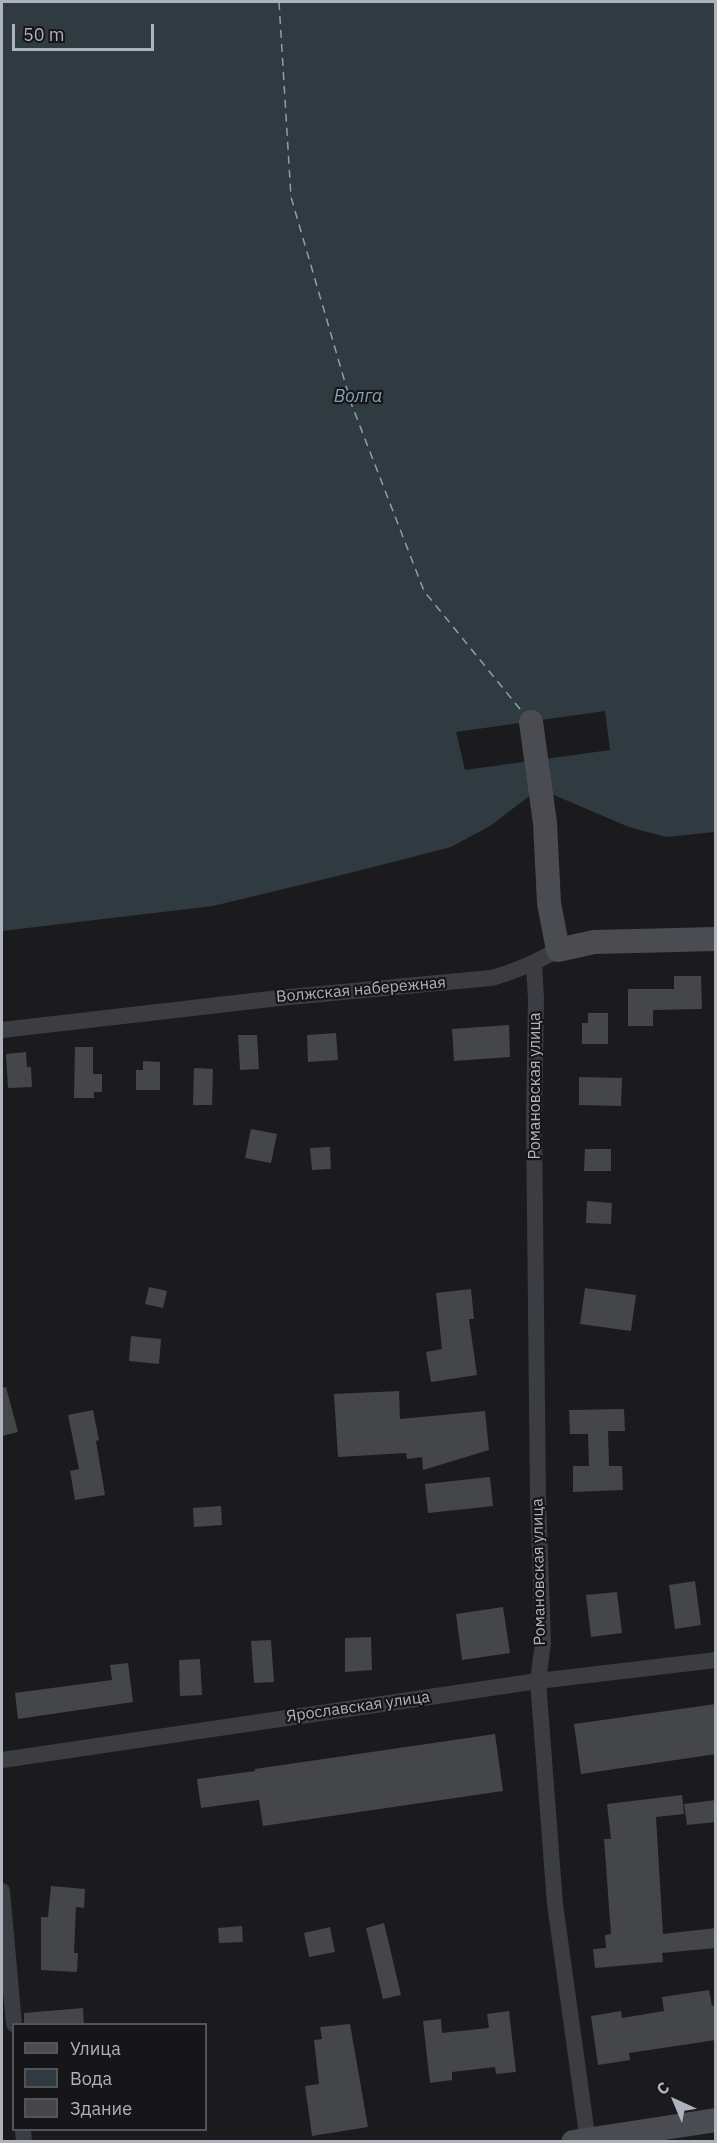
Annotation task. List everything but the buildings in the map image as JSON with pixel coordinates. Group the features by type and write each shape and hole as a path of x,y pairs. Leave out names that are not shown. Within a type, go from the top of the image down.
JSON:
{"street":[{"path":"531,722 545,823 549,903 558,950"},
{"name":"Волжская набережная","path":"2,1030 279,998 491,978 534,964 558,950 594,942 716,939"},
{"name":"Романовская улица","path":"534,964 538,1486 543,1643 538,1681 555,1904 583,2141"},
{"name":"Ярославская улица","path":"2,1760 538,1681 716,1660"},
{"path":"2,1891 14,2023"},
{"path":"583,2141 716,2120"}],"water":[{"name":"Волга","path":"2,2 715,2 715,832 666,837 629,827 549,793 532,794 490,826 451,847 213,906 2,931"}],"pier":[{"path":"605,711 610,750 465,770 456,732"}],"ferry route":[{"path":"279,2 291,197 351,403 424,591 524,714"}]}
